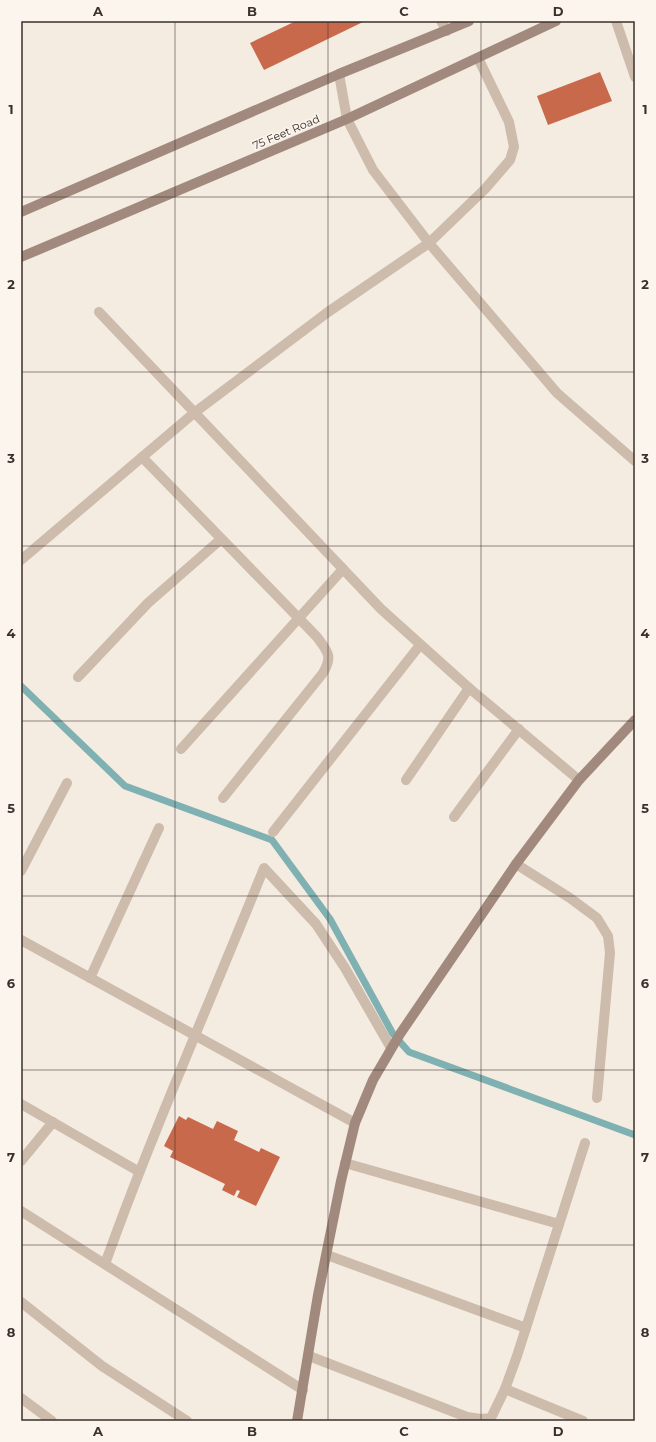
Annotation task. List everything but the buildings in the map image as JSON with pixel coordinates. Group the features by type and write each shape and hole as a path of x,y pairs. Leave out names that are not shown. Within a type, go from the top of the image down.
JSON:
{"street":[{"path":"441,21 446,31"},
{"path":"21,212 339,74 469,21"},
{"name":"75 Feet Road","path":"21,257 347,119 556,21"},
{"path":"616,21 635,76"},
{"path":"21,560 194,413 328,312 429,243 495,178 510,160 514,146 509,122 478,58"},
{"path":"339,74 347,119 373,170 429,243 557,393 635,461"},
{"path":"99,312 381,609 469,688 579,780"},
{"path":"142,457 220,540 317,637 328,652 330,659 327,666 223,798"},
{"path":"78,677 148,603 220,540"},
{"path":"181,749 343,568"},
{"path":"273,832 420,645"},
{"path":"406,780 469,688"},
{"path":"297,1421 326,1254 345,1163 355,1123 372,1080 400,1034 516,864 579,780 635,720"},
{"path":"454,817 519,729"},
{"path":"21,871 67,782"},
{"path":"90,978 160,828"},
{"path":"516,864 570,898 597,918 608,936 610,952 597,1098"},
{"path":"105,1264 138,1171 196,1036 264,868 316,924 345,968 392,1047"},
{"path":"21,940 355,1123"},
{"path":"21,1104 138,1171"},
{"path":"21,1162 53,1122"},
{"path":"309,1356 467,1417 481,1419 490,1418 506,1389 585,1143"},
{"path":"345,1163 559,1224"},
{"path":"21,1211 303,1390"},
{"path":"326,1254 526,1328"},
{"path":"21,1302 102,1366 187,1421"},
{"path":"506,1389 583,1421"},
{"path":"21,1398 52,1421"}],"waterway":[{"path":"21,686 125,786 272,840 330,919 393,1034 409,1052 635,1135"}]}
